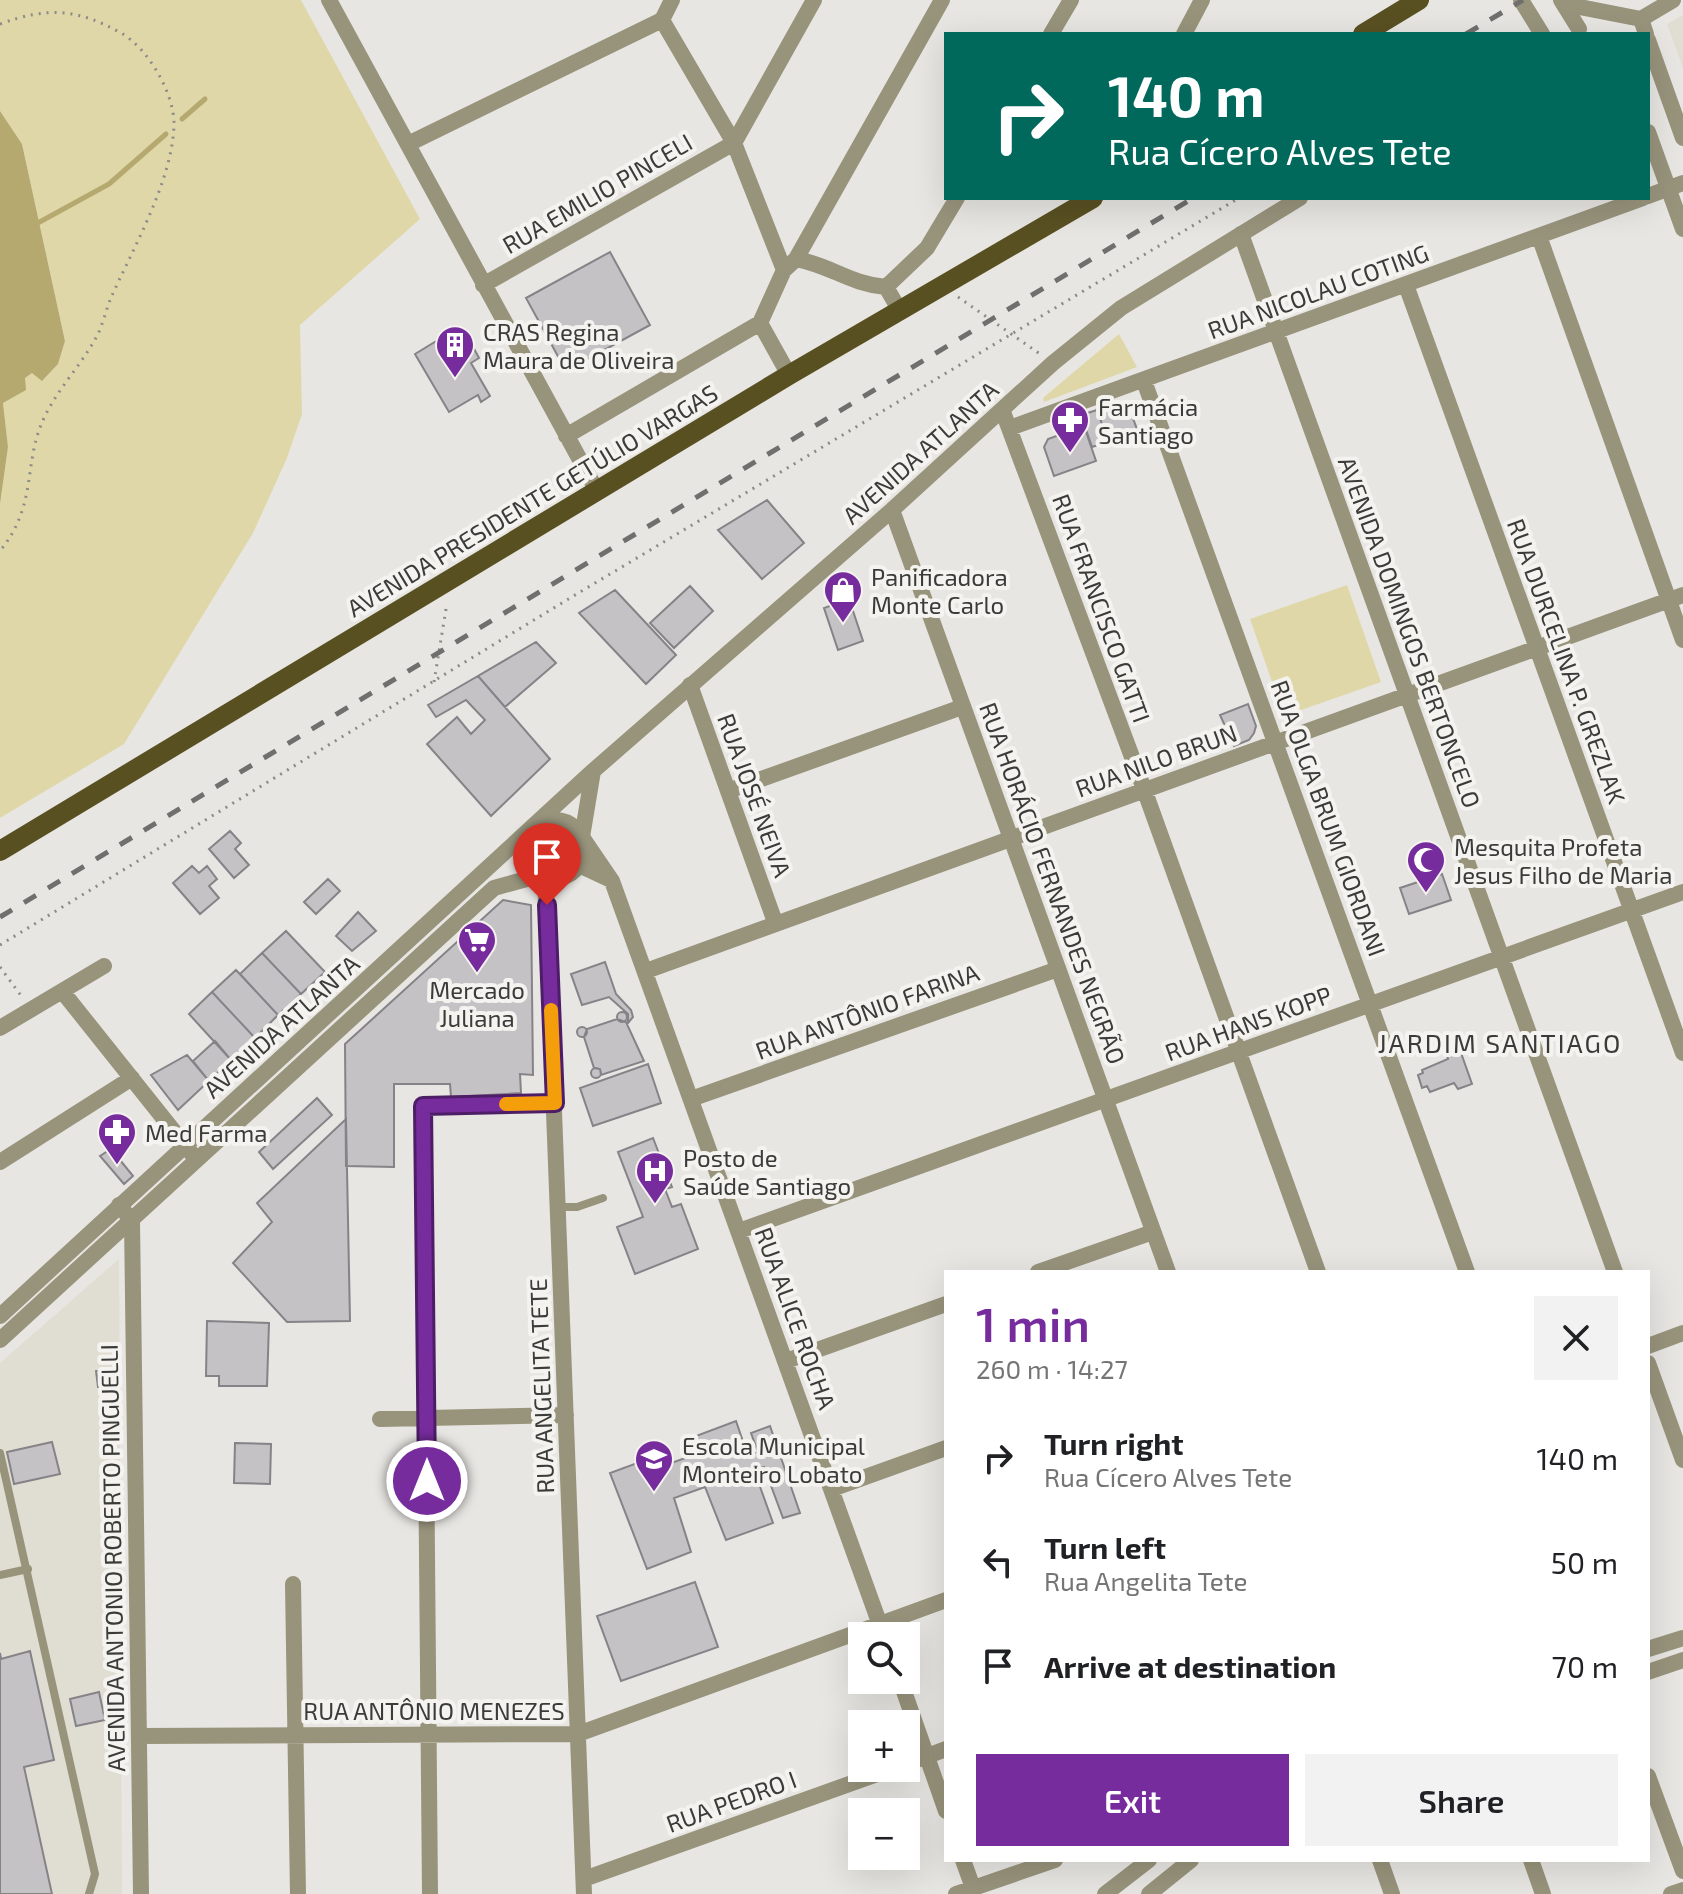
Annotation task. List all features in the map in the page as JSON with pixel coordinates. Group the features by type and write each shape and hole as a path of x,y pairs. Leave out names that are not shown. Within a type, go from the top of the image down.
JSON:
{"main road":[{"path":"1366,32 1419,0"},
{"name":"AVENIDA PRESIDENTE GETÚLIO VARGAS","path":"0,851 789,375 1090,200"}],"street":[{"path":"329,0 597,491"},
{"path":"408,144 662,20 672,0"},
{"path":"734,143 814,0"},
{"path":"566,436 760,323 942,0"},
{"path":"1052,32 1071,0"},
{"path":"1185,32 1202,0"},
{"path":"1521,0 1541,32"},
{"path":"1562,2 1643,27 1673,0"},
{"path":"1562,2 1580,32"},
{"path":"662,20 734,143 790,265"},
{"path":"1650,46 1683,138"},
{"path":"1650,136 1676,186 1683,229"},
{"name":"RUA EMILIO PINCELI","path":"483,285 734,143"},
{"name":"RUA NICOLAU COTING","path":"1650,196 1676,186"},
{"path":"790,265 823,264 842,278 864,285 886,287 927,248 956,200"},
{"name":"AVENIDA ATLANTA","path":"0,1340 132,1221 191,1153 593,771 892,510 1006,420 1053,363 1121,308 1297,200"},
{"name":"RUA NICOLAU COTING","path":"1006,420 1144,381 1638,200"},
{"name":"AVENIDA DOMINGOS BERTONCELO","path":"1241,234 1614,1270"},
{"path":"1539,236 1676,598 1683,640"},
{"name":"RUA DURCELINA P. GREZLAK","path":"1406,285 1683,1053"},
{"path":"886,287 900,311"},
{"path":"760,323 789,375"},
{"name":"RUA OLGA BRUM GIORDANI","path":"1144,381 1466,1270"},
{"name":"RUA FRANCISCO GATTI","path":"1006,420 1144,789 1317,1270"},
{"name":"RUA HORÁCIO FERNANDES NEGRÃO","path":"892,510 1167,1270"},
{"name":"RUA NILO BRUN","path":"646,971 1676,598"},
{"name":"RUA JOSÉ NEIVA","path":"690,685 775,922"},
{"path":"728,791 962,707"},
{"path":"582,837 569,823 560,820 542,823 534,828 526,853 534,869 543,876 564,877 579,865 583,856 582,837 593,771"},
{"name":"RUA ALICE ROCHA","path":"582,837 612,881 879,1622"},
{"path":"579,865 612,881"},
{"name":"AVENIDA ATLANTA","path":"285,1065 494,888 543,876"},
{"name":"RUA ANGELITA TETE","path":"543,876 555,1103 584,1887"},
{"name":"RUA HANS KOPP","path":"739,1231 1683,892"},
{"path":"0,1028 104,966"},
{"name":"RUA ANTÔNIO FARINA","path":"691,1099 1058,969"},
{"path":"62,991 191,1153"},
{"path":"0,1162 132,1078"},
{"path":"430,1894 423,1106 555,1103"},
{"name":"AVENIDA ATLANTA","path":"0,1316 119,1205 191,1153"},
{"path":"119,1205 132,1221"},
{"name":"AVENIDA ANTONIO ROBERTO PINGUELLI","path":"132,1221 141,1894"},
{"path":"1044,1270 1153,1232"},
{"path":"786,1361 944,1305"},
{"path":"1650,1345 1683,1333"},
{"path":"1650,1369 1683,1460"},
{"path":"380,1419 566,1415"},
{"path":"832,1489 944,1449"},
{"path":"293,1584 298,1894"},
{"name":"RUA ANTÔNIO MENEZES","path":"899,1622 944,1601"},
{"path":"1650,1648 1676,1640 1680,1661 1650,1671"},
{"name":"RUA ANTÔNIO MENEZES","path":"139,1736 427,1732 578,1734 848,1642"},
{"path":"905,1694 944,1805"},
{"path":"920,1759 944,1750"},
{"path":"1650,1781 1683,1871"},
{"name":"RUA PEDRO I","path":"584,1887 858,1782"},
{"path":"964,1862 973,1888"},
{"path":"956,1894 1049,1862"},
{"path":"1105,1894 1146,1862"},
{"path":"1149,1894 1189,1862"},
{"path":"1381,1862 1392,1894"},
{"path":"1532,1862 1543,1894"},
{"path":"1671,1894 1683,1890"}],"lane":[{"path":"558,1207 577,1207 603,1198"},
{"path":"0,1453 95,1874 89,1894"},
{"path":"0,1575 28,1569"}],"path":[{"path":"0,24 29,13 63,12 96,20 125,35 141,49 152,66 174,121 173,142 153,202 98,334 45,416 35,445 26,506 0,551"},
{"path":"0,945 1236,200"},
{"path":"942,285 1053,363"},
{"path":"434,682 448,617 447,581"},
{"path":"0,967 31,1010"}],"shaded area":[{"path":"0,0 301,0 420,219 300,325 302,414 287,458 253,533 124,744 0,818 0,504 8,447 3,403 25,390 25,378 32,373 43,380 58,364 65,341 22,144 0,111"},
{"path":"1683,15 1683,68 1667,24"},
{"path":"0,111 22,144 65,341 58,364 42,381 32,373 25,378 26,390 3,403 8,447 0,504"},
{"path":"1119,334 1137,367 1044,402 1043,398"},
{"path":"1347,585 1381,682 1284,716 1250,619"},
{"path":"555,837 564,841 568,850 564,859 555,863 546,859 542,850 546,841"},
{"path":"119,1259 122,1894 0,1894 0,1363"}],"building":[{"path":"610,252 650,325 566,371 526,298"},
{"name":"CRAS Regina Maura de Oliveira","path":"453,331 462,348 471,343 479,358 471,363 490,396 481,402 478,395 449,412 415,354"},
{"path":"1120,402 1123,409 1131,413 1138,432 1108,442 1097,409"},
{"path":"1097,410 1108,442 1092,447 1081,415"},
{"name":"Farmácia Santiago","path":"1084,426 1096,461 1054,476 1044,447 1048,439"},
{"path":"767,500 804,543 762,579 718,530"},
{"path":"690,586 713,611 674,648 650,623"},
{"path":"615,590 676,655 646,684 579,613"},
{"name":"Panificadora Monte Carlo","path":"849,599 863,641 838,650 824,608"},
{"path":"536,642 556,663 505,707 478,676"},
{"path":"478,676 550,759 491,816 427,744 457,717 471,734 485,720 466,700 436,717 428,705"},
{"path":"1248,704 1256,726 1254,733 1249,740 1234,746 1220,715"},
{"path":"230,831 241,843 235,849 249,865 234,878 209,849"},
{"path":"192,866 199,873 207,866 217,879 209,886 219,898 200,914 173,883"},
{"name":"Mesquita Profeta Jesus Filho de Maria","path":"1442,874 1451,900 1409,914 1400,888"},
{"path":"328,879 340,891 316,914 304,902"},
{"name":"Mercado Juliana","path":"503,900 531,905 533,1075 520,1074 521,1093 451,1097 450,1084 394,1084 394,1167 346,1166 345,1044"},
{"path":"358,912 376,931 352,951 336,936"},
{"path":"286,931 325,972 301,994 262,953"},
{"path":"262,953 301,994 278,1015 240,974"},
{"path":"605,962 616,994 631,1010 633,1017 628,1023 628,1014 609,997 582,1005 571,974"},
{"path":"236,970 278,1015 255,1038 212,992"},
{"path":"212,992 255,1038 231,1060 189,1014"},
{"path":"622,1012 627,1017 622,1022 617,1017"},
{"path":"617,1019 626,1022 644,1061 601,1075 600,1069 594,1068 584,1037 587,1029"},
{"path":"582,1027 587,1032 582,1037 577,1032"},
{"path":"215,1041 231,1060 209,1081 193,1061"},
{"path":"1460,1050 1472,1084 1458,1089 1454,1083 1430,1092 1427,1086 1422,1088 1418,1075 1423,1073 1422,1070"},
{"path":"187,1055 209,1081 178,1110 151,1075"},
{"path":"648,1064 661,1103 593,1126 580,1088"},
{"path":"596,1068 601,1073 596,1078 591,1073"},
{"path":"317,1098 332,1115 273,1169 259,1152"},
{"path":"346,1119 350,1321 287,1322 233,1263 272,1222 257,1203"},
{"name":"Posto de Saúde Santiago","path":"653,1138 672,1187 665,1189 672,1207 681,1204 698,1249 635,1274 617,1227 643,1217 618,1152"},
{"name":"Med Farma","path":"111,1149 133,1176 124,1184 100,1156"},
{"path":"207,1321 269,1323 267,1386 219,1386 219,1376 206,1376"},
{"path":"111,1369 114,1385 98,1387 96,1371"},
{"name":"Escola Municipal Monteiro Lobato","path":"736,1421 748,1456 758,1452 751,1433 770,1426 800,1513 783,1518 764,1467 754,1470 773,1523 726,1540 705,1487 674,1498 691,1552 647,1569 610,1473 659,1455 663,1466 694,1455 688,1439"},
{"path":"52,1442 60,1474 14,1484 7,1452"},
{"path":"235,1443 271,1444 270,1484 234,1483"},
{"path":"695,1582 718,1647 621,1681 597,1616"},
{"path":"30,1651 54,1760 24,1767 52,1894 0,1894 0,1653 1,1659"},
{"path":"99,1692 105,1720 76,1726 70,1699"}],"waterway":[{"path":"182,119 205,99"},
{"path":"36,224 109,184 166,134"}],"railway":[{"path":"1469,32 1523,0"},
{"path":"0,917 1190,200"}],"slow traffic":[{"path":"506,1104 555,1103 551,1010"}],"place":[{"name":"CRAS Regina Maura de Oliveira","path":"455,379"},
{"name":"Farmácia Santiago","path":"1070,454"},
{"name":"Panificadora Monte Carlo","path":"843,624"},
{"name":"Mesquita Profeta Jesus Filho de Maria","path":"1426,894"},
{"name":"Mercado Juliana","path":"477,974"},
{"name":"Med Farma","path":"117,1166"},
{"name":"Posto de Saúde Santiago","path":"655,1205"},
{"name":"Escola Municipal Monteiro Lobato","path":"654,1493"}],"district":[{"name":"JARDIM SANTIAGO","path":"1500,1042"}],"route":[{"path":"427,1481 423,1106 555,1103 547,905"}]}
